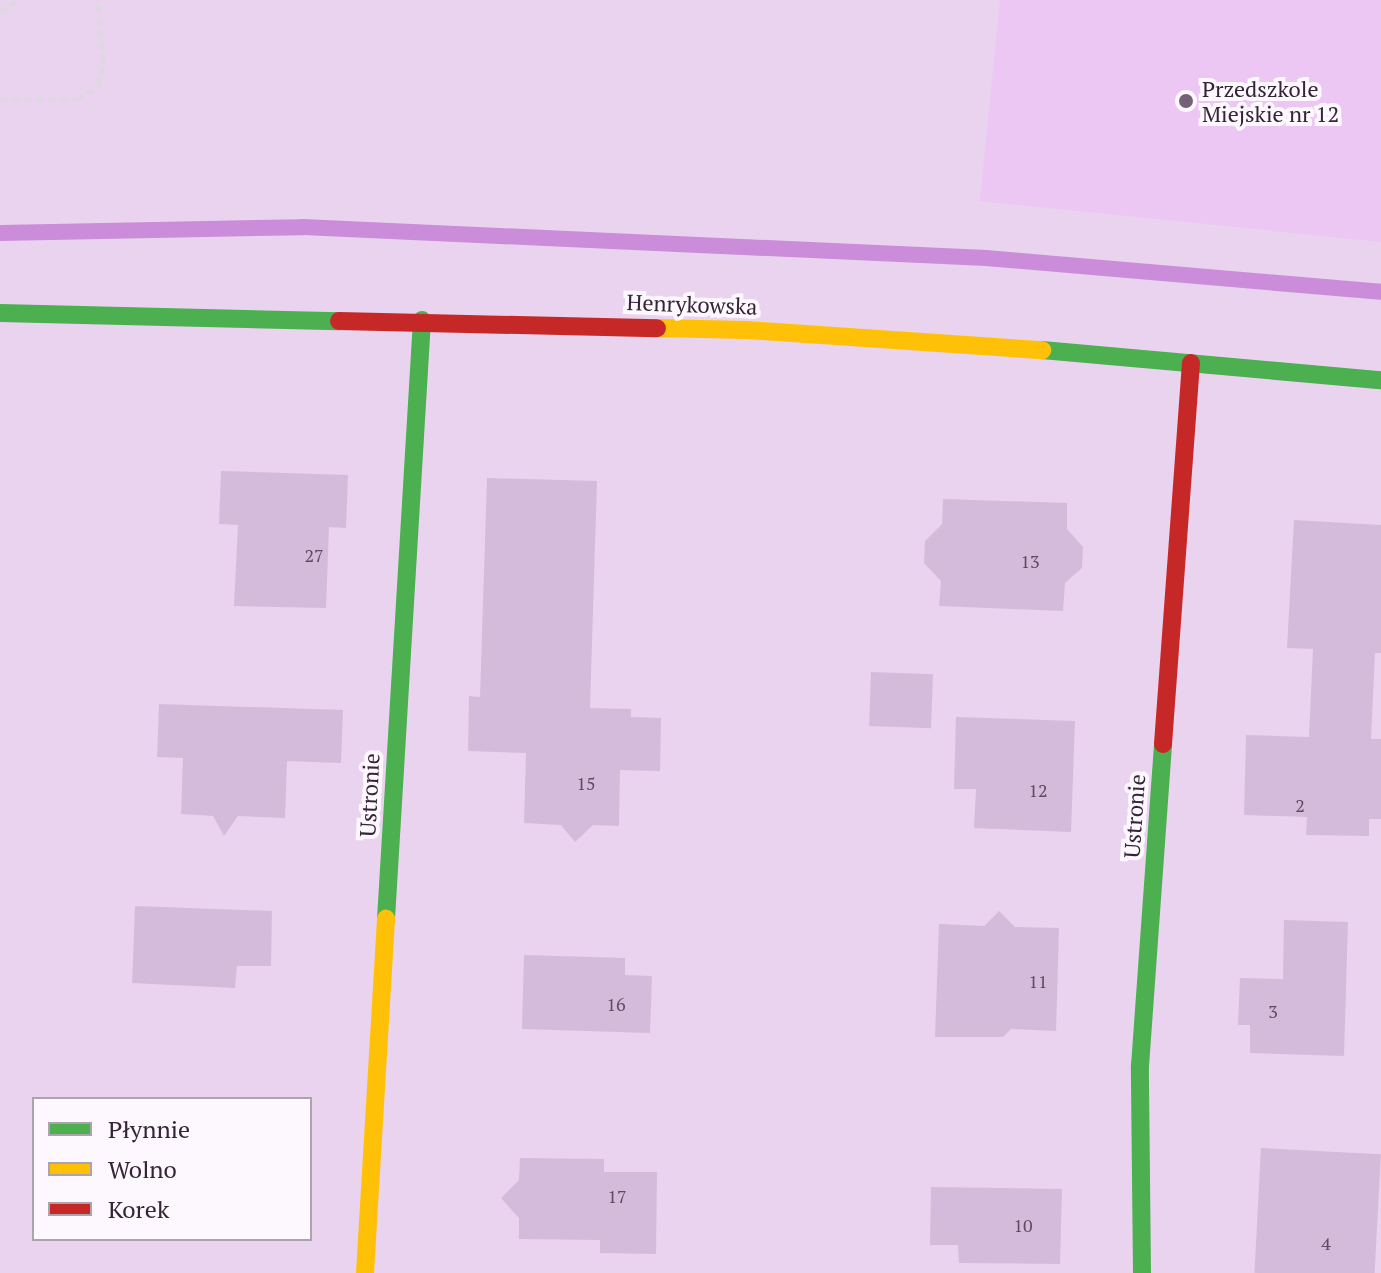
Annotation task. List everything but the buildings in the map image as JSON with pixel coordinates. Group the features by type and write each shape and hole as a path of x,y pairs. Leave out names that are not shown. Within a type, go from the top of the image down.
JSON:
{"street":[{"name":"Henrykowska","path":"0,313 422,320 746,330 1381,380"},
{"name":"Ustronie","path":"365,1273 422,320"},
{"name":"Ustronie","path":"1142,1273 1140,1066 1191,363"}],"path":[{"path":"0,12 18,0"},
{"path":"0,99 76,99 99,86 103,61 98,0"}],"shaded area":[{"name":"Przedszkole Miejskie nr 12","path":"1000,0 1381,0 1381,242 980,201"}],"waterway":[{"path":"0,233 303,227 986,258 1381,292"}],"traffic: fast":[{"path":"0,313 339,321"},
{"path":"386,919 422,320"},
{"path":"1042,350 1381,380"},
{"path":"1142,1273 1140,1066 1163,744"}],"traffic: slow":[{"path":"657,328 746,330 1042,350"},
{"path":"365,1273 386,919"}],"traffic: jam":[{"path":"339,321 657,328"},
{"path":"1163,744 1191,363"}],"place":[{"name":"Przedszkole Miejskie nr 12","path":"1186,101"}]}
